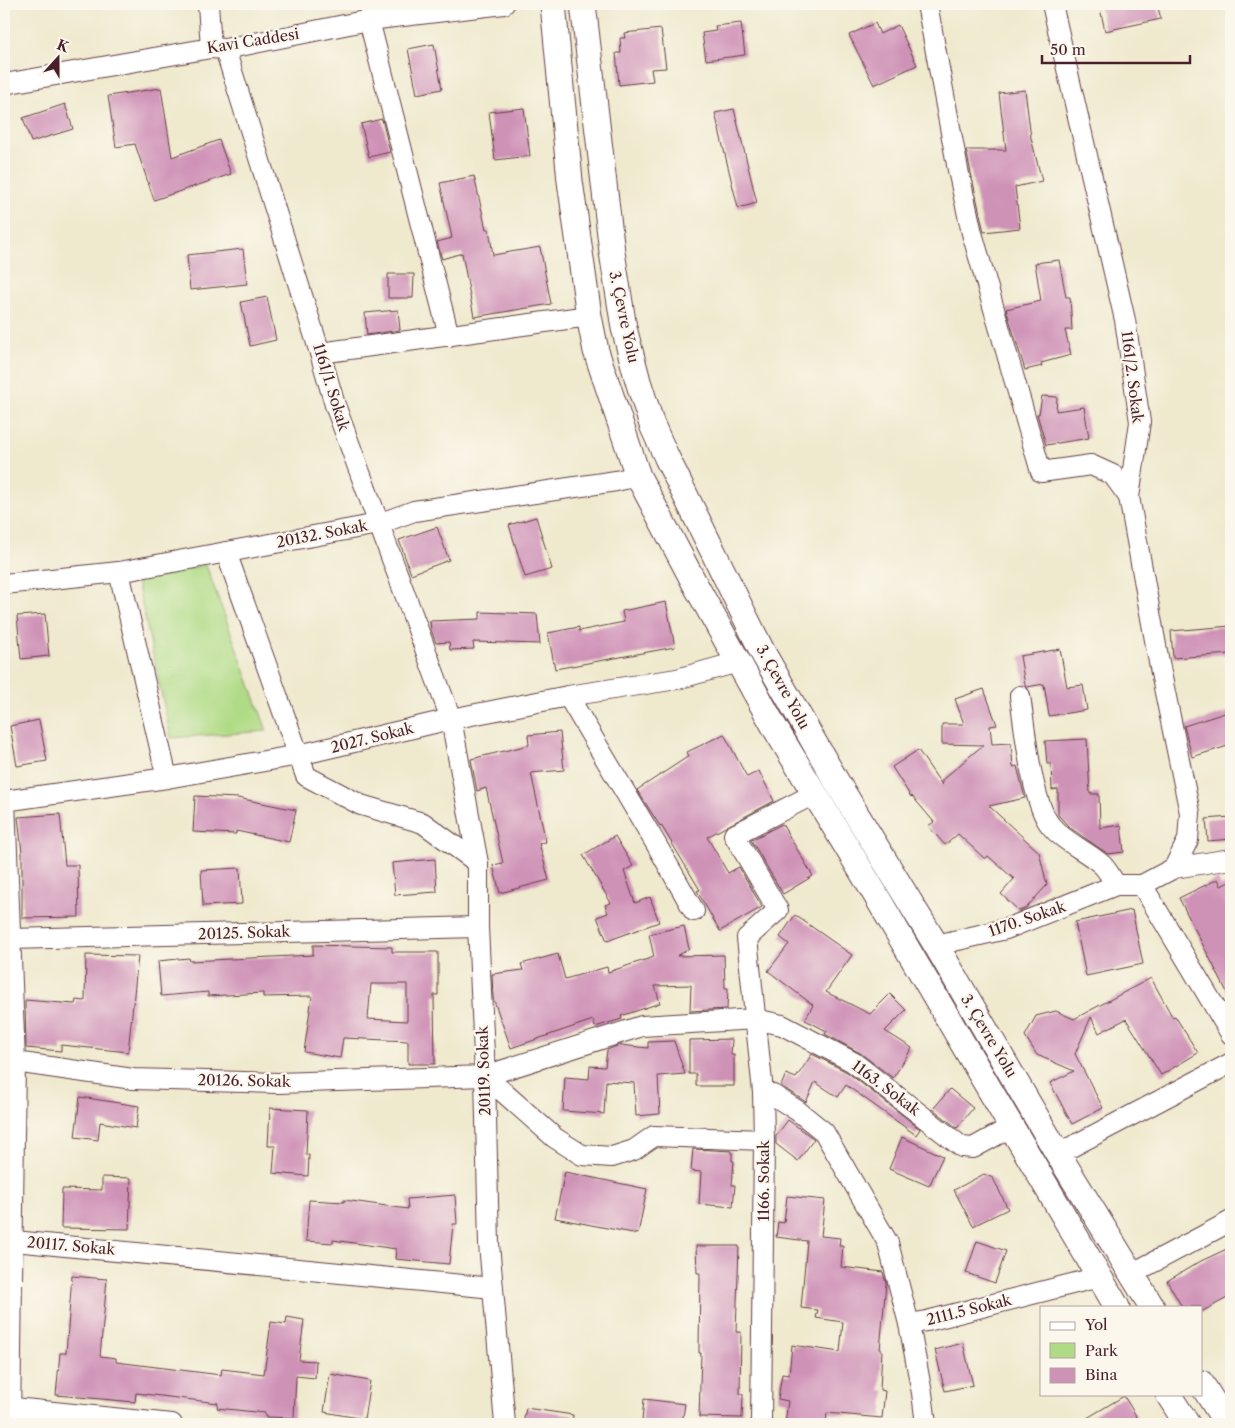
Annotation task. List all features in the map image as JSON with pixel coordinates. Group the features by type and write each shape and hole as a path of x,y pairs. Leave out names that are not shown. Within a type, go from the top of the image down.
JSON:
{"main road":[{"name":"3. Çevre Yolu","path":"553,4 570,181 588,316 596,351 638,476 696,586 775,728 816,793 1116,1306"},
{"name":"3. Çevre Yolu","path":"582,4 612,252 624,328 652,425 697,522 763,653 838,784 936,945 1058,1154 1151,1306"},
{"path":"1202,1385 1227,1424"},
{"path":"1169,1396 1187,1424"}],"street":[{"name":"1161/1. Sokak","path":"208,4 218,49 320,353 335,405 451,719"},
{"name":"Kavi Caddesi","path":"4,84 218,49 369,20 504,4"},
{"path":"927,4 958,170 972,233 1041,472 1091,465 1114,475 1129,497"},
{"name":"1161/2. Sokak","path":"1052,4 1128,338 1140,422 1129,497 1161,673 1190,812 1188,840 1174,868"},
{"path":"369,20 449,336"},
{"path":"320,353 588,316"},
{"name":"20132. Sokak","path":"4,584 118,572 378,524 414,510 616,481 638,476"},
{"path":"226,552 306,776 361,805 423,823 478,863"},
{"path":"118,572 167,778"},
{"name":"2027. Sokak","path":"4,801 167,778 299,756 451,719 568,696 676,679 738,662"},
{"path":"568,696 694,911"},
{"path":"1020,696 1034,781 1042,812 1051,827 1076,847 1102,864 1116,885 1142,885 1174,868 1231,859"},
{"name":"20119. Sokak","path":"451,719 478,863 478,927 486,1076 489,1244 505,1424"},
{"name":"1166. Sokak","path":"761,1424 763,1092 748,938 778,910 734,835 816,793"},
{"path":"4,801 11,940 8,1413 172,1424"},
{"name":"1170. Sokak","path":"936,945 1006,929 1116,885"},
{"path":"1142,885 1231,1034"},
{"name":"20125. Sokak","path":"11,940 478,927"},
{"name":"1163. Sokak","path":"486,1076 642,1026 755,1019 782,1025 853,1062 962,1147 973,1148 1010,1127"},
{"name":"20126. Sokak","path":"9,1062 133,1079 278,1083 486,1076"},
{"path":"1058,1154 1231,1064"},
{"path":"486,1076 555,1138 582,1155 612,1158 634,1150 654,1136 764,1140"},
{"path":"763,1092 773,1095 798,1111 824,1132 888,1243 909,1324"},
{"path":"1131,1274 1231,1221"},
{"name":"20117. Sokak","path":"8,1240 493,1288"},
{"name":"2111.5 Sokak","path":"926,1424 909,1324 1099,1277"}],"green space":[{"path":"206,565 267,731 171,738 136,577"}],"building":[{"path":"1099,4 1157,4 1161,19 1105,31"},
{"path":"741,23 745,55 706,60 702,33 716,31 715,26"},
{"path":"875,23 880,34 898,25 917,65 874,85 849,35"},
{"path":"661,29 666,68 651,69 653,81 619,85 616,53 621,53 620,38 625,38 624,33"},
{"path":"434,44 442,89 417,94 408,49"},
{"path":"161,88 172,157 219,140 231,174 154,200 135,144 116,147 108,96"},
{"path":"1025,90 1031,138 1042,181 1015,187 1020,228 984,232 966,150 1006,150 999,93"},
{"path":"65,104 73,129 31,142 23,118"},
{"path":"524,108 530,156 495,160 489,112"},
{"path":"734,109 757,203 738,208 715,113"},
{"path":"382,119 390,152 369,157 361,124"},
{"path":"474,176 486,229 489,229 493,255 540,247 551,304 474,317 462,253 442,259 437,242 452,238 440,183"},
{"path":"243,249 247,284 190,290 187,255"},
{"path":"1059,260 1066,297 1070,297 1072,330 1065,330 1071,355 1041,363 1042,366 1025,370 1006,309 1041,301 1035,263"},
{"path":"388,274 414,274 413,298 388,298"},
{"path":"267,297 276,340 250,346 241,302"},
{"path":"398,310 400,330 367,335 365,313"},
{"path":"1042,396 1057,397 1056,411 1084,407 1089,438 1046,445 1037,414 1039,414"},
{"path":"536,517 552,569 525,577 509,525"},
{"path":"437,527 449,560 411,574 399,540"},
{"path":"666,602 675,647 555,669 548,633 579,627 579,631 624,622 622,611"},
{"path":"480,612 537,614 540,644 473,642 474,649 450,650 449,642 436,643 430,621 480,619"},
{"path":"45,614 49,656 21,659 17,616"},
{"path":"1231,626 1231,654 1173,658 1171,631"},
{"path":"1060,649 1067,687 1083,685 1087,710 1049,716 1044,684 1027,687 1025,685 1020,656"},
{"path":"984,689 997,725 990,726 992,744 1011,743 1013,767 1017,766 1025,798 989,806 1039,852 1047,885 1026,908 1019,911 1001,894 1014,879 988,856 985,859 958,834 945,845 928,826 934,822 911,797 892,767 918,750 942,785 942,780 983,745 942,744 942,724 964,724 955,699"},
{"path":"1231,711 1231,745 1192,757 1184,726"},
{"path":"39,720 47,761 17,766 10,726"},
{"path":"560,732 564,770 531,773 546,842 539,843 549,880 500,893 493,865 503,863 486,788 477,791 471,759 529,745 528,735"},
{"path":"724,734 747,777 759,771 774,801 707,837 728,873 739,867 762,907 720,931 697,891 700,890 661,825 637,790 689,756 687,752"},
{"path":"1087,739 1090,794 1099,794 1100,828 1121,825 1124,852 1108,854 1069,827 1058,815 1058,789 1052,790 1051,764 1047,764 1045,741"},
{"path":"195,796 238,798 296,810 289,842 236,831 236,834 193,832"},
{"path":"60,814 65,865 78,865 79,917 22,918 22,852 18,817"},
{"path":"1231,817 1231,839 1208,841 1206,819"},
{"path":"782,824 813,876 783,894 751,840"},
{"path":"615,836 633,866 624,871 635,903 650,897 659,922 607,941 597,917 608,913 605,905 611,903 583,855"},
{"path":"435,859 437,892 395,895 392,863"},
{"path":"240,868 242,904 203,906 201,870"},
{"path":"1218,879 1221,886 1231,881 1231,1000 1179,898"},
{"path":"1132,910 1143,964 1086,976 1075,922"},
{"path":"795,915 852,955 826,992 870,1014 890,994 906,1010 885,1031 912,1048 893,1078 860,1053 825,1034 827,1031 805,1020 813,1005 768,971 789,944 780,937"},
{"path":"684,926 689,949 677,956 724,955 725,988 728,988 727,1009 690,1011 691,985 655,986 660,1003 621,1016 622,1019 595,1027 593,1020 511,1048 493,998 492,974 523,970 521,964 558,954 565,979 607,967 608,972 654,957 649,934"},
{"path":"313,945 392,947 392,952 438,952 438,995 434,995 435,1064 408,1064 408,1041 343,1038 340,1058 304,1052 312,996 263,997 263,993 208,996 208,992 161,996 158,961 189,958 190,961 313,955","holes":["371,984 407,984 407,1021 368,1019"]},
{"path":"86,955 138,956 128,1052 61,1045 61,1051 26,1048 25,1000 75,1004 76,1000 85,1001"},
{"path":"1151,978 1173,1018 1175,1016 1198,1053 1161,1075 1126,1019 1099,1033 1091,1017 1075,1054 1103,1108 1072,1124 1050,1083 1074,1071 1037,1055 1025,1036 1036,1016 1056,1011 1074,1019"},
{"path":"732,1039 731,1055 734,1055 734,1086 696,1086 696,1074 689,1074 689,1040"},
{"path":"674,1041 685,1074 658,1076 660,1114 636,1116 634,1083 606,1081 604,1114 563,1111 565,1077 589,1079 590,1066 605,1067 607,1050 620,1045 648,1048 648,1042"},
{"path":"812,1054 847,1072 920,1129 916,1135 846,1085 838,1097 815,1082 806,1102 781,1086 786,1074 796,1078"},
{"path":"950,1089 973,1108 957,1128 933,1109"},
{"path":"80,1097 139,1106 136,1128 100,1122 98,1140 75,1137"},
{"path":"270,1108 308,1110 306,1155 309,1155 308,1176 273,1173 275,1146 268,1146"},
{"path":"788,1120 814,1139 798,1161 776,1144 776,1136"},
{"path":"902,1137 943,1156 929,1186 889,1169"},
{"path":"693,1149 732,1151 732,1161 734,1161 732,1185 735,1185 733,1207 699,1204 701,1172 691,1171"},
{"path":"565,1172 647,1189 638,1234 555,1218"},
{"path":"984,1174 993,1178 1008,1209 973,1226 954,1190"},
{"path":"102,1177 131,1178 129,1229 61,1228 62,1189 102,1190"},
{"path":"455,1195 457,1224 453,1224 449,1264 395,1259 396,1249 333,1240 333,1243 306,1241 309,1200 344,1202 344,1200 408,1209 407,1199"},
{"path":"787,1196 825,1200 821,1236 840,1238 839,1246 843,1246 841,1267 883,1272 886,1283 880,1350 882,1350 880,1390 885,1391 882,1418 827,1413 826,1424 785,1424 788,1401 778,1399 782,1374 789,1375 792,1345 840,1352 843,1322 816,1318 818,1310 801,1308 807,1241 776,1237 778,1222 784,1223"},
{"path":"977,1241 1006,1251 995,1283 966,1273"},
{"path":"696,1246 739,1246 736,1332 741,1332 740,1394 743,1394 742,1418 699,1417 701,1353 699,1353 700,1273 697,1273"},
{"path":"1231,1247 1231,1296 1202,1311 1202,1306 1181,1306 1167,1281 1201,1261"},
{"path":"72,1276 107,1279 100,1356 116,1358 116,1362 221,1375 222,1369 264,1374 271,1322 286,1324 287,1317 304,1320 299,1360 316,1361 315,1378 296,1376 294,1418 265,1417 265,1413 217,1408 218,1403 136,1393 135,1402 56,1395 60,1353 66,1353"},
{"path":"963,1343 973,1385 945,1391 935,1350"},
{"path":"330,1374 370,1381 364,1419 324,1412"},
{"path":"1124,1396 1141,1424 1077,1424"},
{"path":"644,1399 685,1404 682,1424 657,1424 642,1421"},
{"path":"526,1408 573,1415 572,1424 523,1424"}]}
